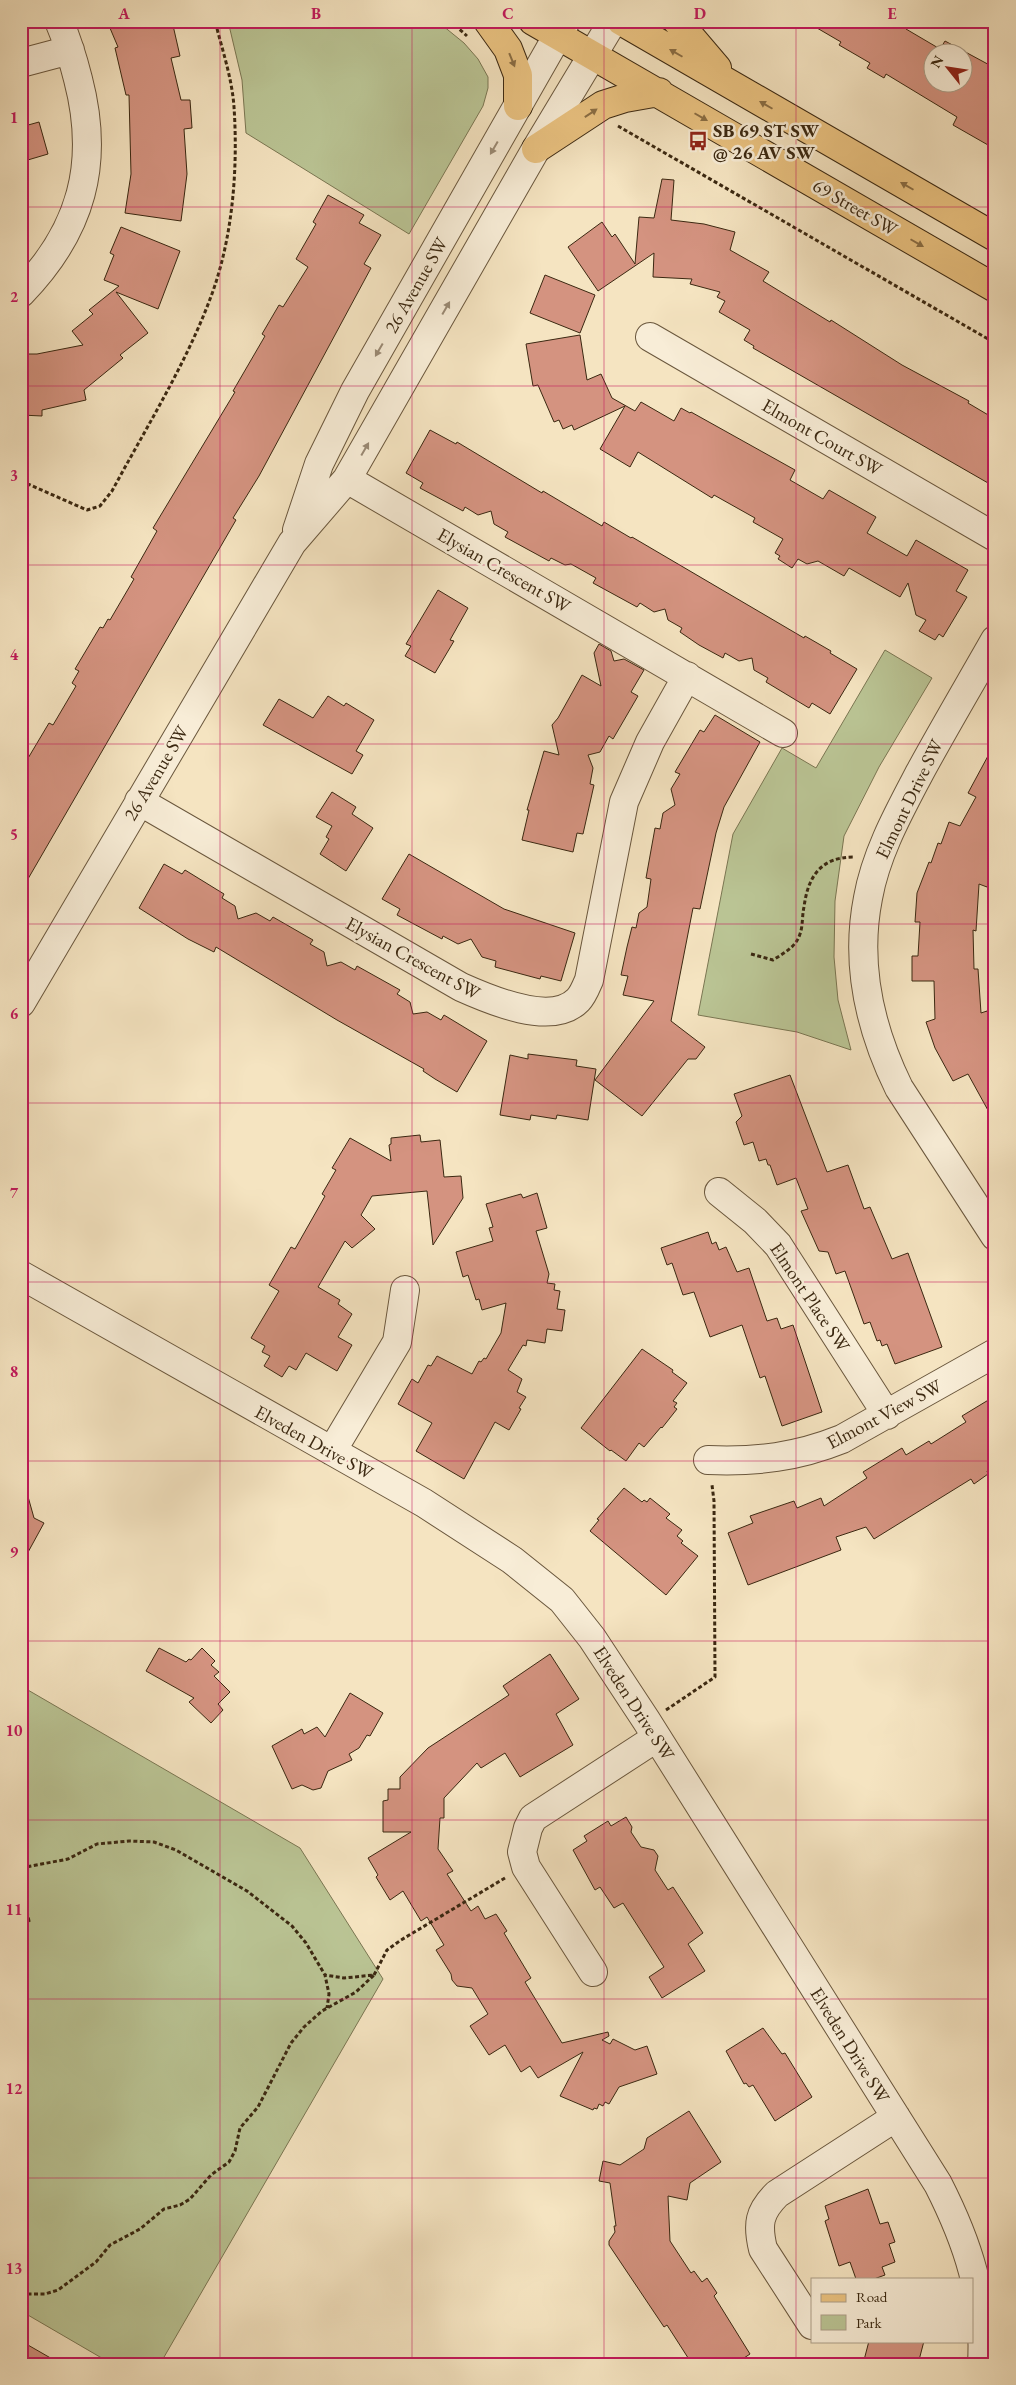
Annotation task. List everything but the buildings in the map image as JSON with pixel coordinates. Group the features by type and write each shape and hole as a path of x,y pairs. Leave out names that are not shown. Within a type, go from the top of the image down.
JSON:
{"main road":[{"path":"488,21 508,50 518,74 518,106"},
{"name":"69 Street SW","path":"534,21 562,28 592,55 659,92 995,288"},
{"path":"621,21 995,237"},
{"path":"677,21 733,86"},
{"path":"536,149 603,105 625,98 659,92"},
{"path":"953,263 995,296"}],"street":[{"path":"21,293 40,274 71,222 84,184 88,159 87,124 70,50 59,21"},
{"name":"26 Avenue SW","path":"21,1003 292,543 347,479 536,149 613,21"},
{"name":"26 Avenue SW","path":"292,543 319,464 355,391 562,28"},
{"path":"21,63 70,50"},
{"name":"Elmont Court SW","path":"650,337 995,537"},
{"name":"Elysian Crescent SW","path":"347,479 783,732"},
{"name":"Elmont Drive SW","path":"995,640 900,808 880,856 867,899 863,967 869,1011 882,1050 899,1088 995,1236"},
{"name":"Elysian Crescent SW","path":"139,801 461,988 518,1007 553,1013 578,1000 586,985 624,802 650,742 687,676"},
{"name":"Elmont Place SW","path":"719,1192 755,1221 778,1245 887,1414"},
{"name":"Elveden Drive SW","path":"21,1275 464,1528 512,1560 555,1594 592,1638 938,2184 963,2239 977,2281 989,2337 982,2364"},
{"path":"332,1451 397,1342 406,1290"},
{"name":"Elmont View SW","path":"708,1460 747,1461 795,1454 842,1439 995,1353"},
{"path":"593,1972 526,1867 522,1852 528,1828 533,1818 656,1738"},
{"path":"811,2323 763,2249 760,2234 762,2215 766,2205 777,2194 896,2117"}],"path":[{"path":"21,481 87,510 100,506 112,491 190,345 213,290 228,228 235,166 234,106 215,21"},
{"path":"617,126 995,343"},
{"path":"751,954 773,960 790,950 800,934 808,886 815,873 826,862 840,857 880,856"},
{"path":"676,1705 715,1677 714,1501 708,1460"},
{"path":"21,1868 68,1859 97,1844 129,1840 154,1842 176,1850 270,1907 292,1926 306,1943 325,1975 329,1994 327,2008"},
{"path":"21,2294 45,2294 58,2290 96,2262 110,2245 140,2229 164,2209 190,2200 211,2175 229,2162 239,2140 240,2128 258,2107 291,2043 304,2027 327,2008 356,1992 374,1975 388,1950 401,1940 526,1867"},
{"path":"21,1886 29,1921 21,1932"},
{"path":"325,1975 344,1978 374,1975"}],"green space":[{"path":"228,21 437,21 464,43 478,59 488,77 488,88 483,106 409,234 246,133 242,80"},
{"path":"885,650 932,678 879,767 844,836 835,901 834,957 838,1000 851,1050 797,1032 698,1015 733,834 782,748 816,768"},
{"path":"21,1686 300,1848 383,1979 160,2364 112,2364 21,2311"}],"place":[{"name":"SB 69 ST SW @ 26 AV SW","path":"698,141"}]}
